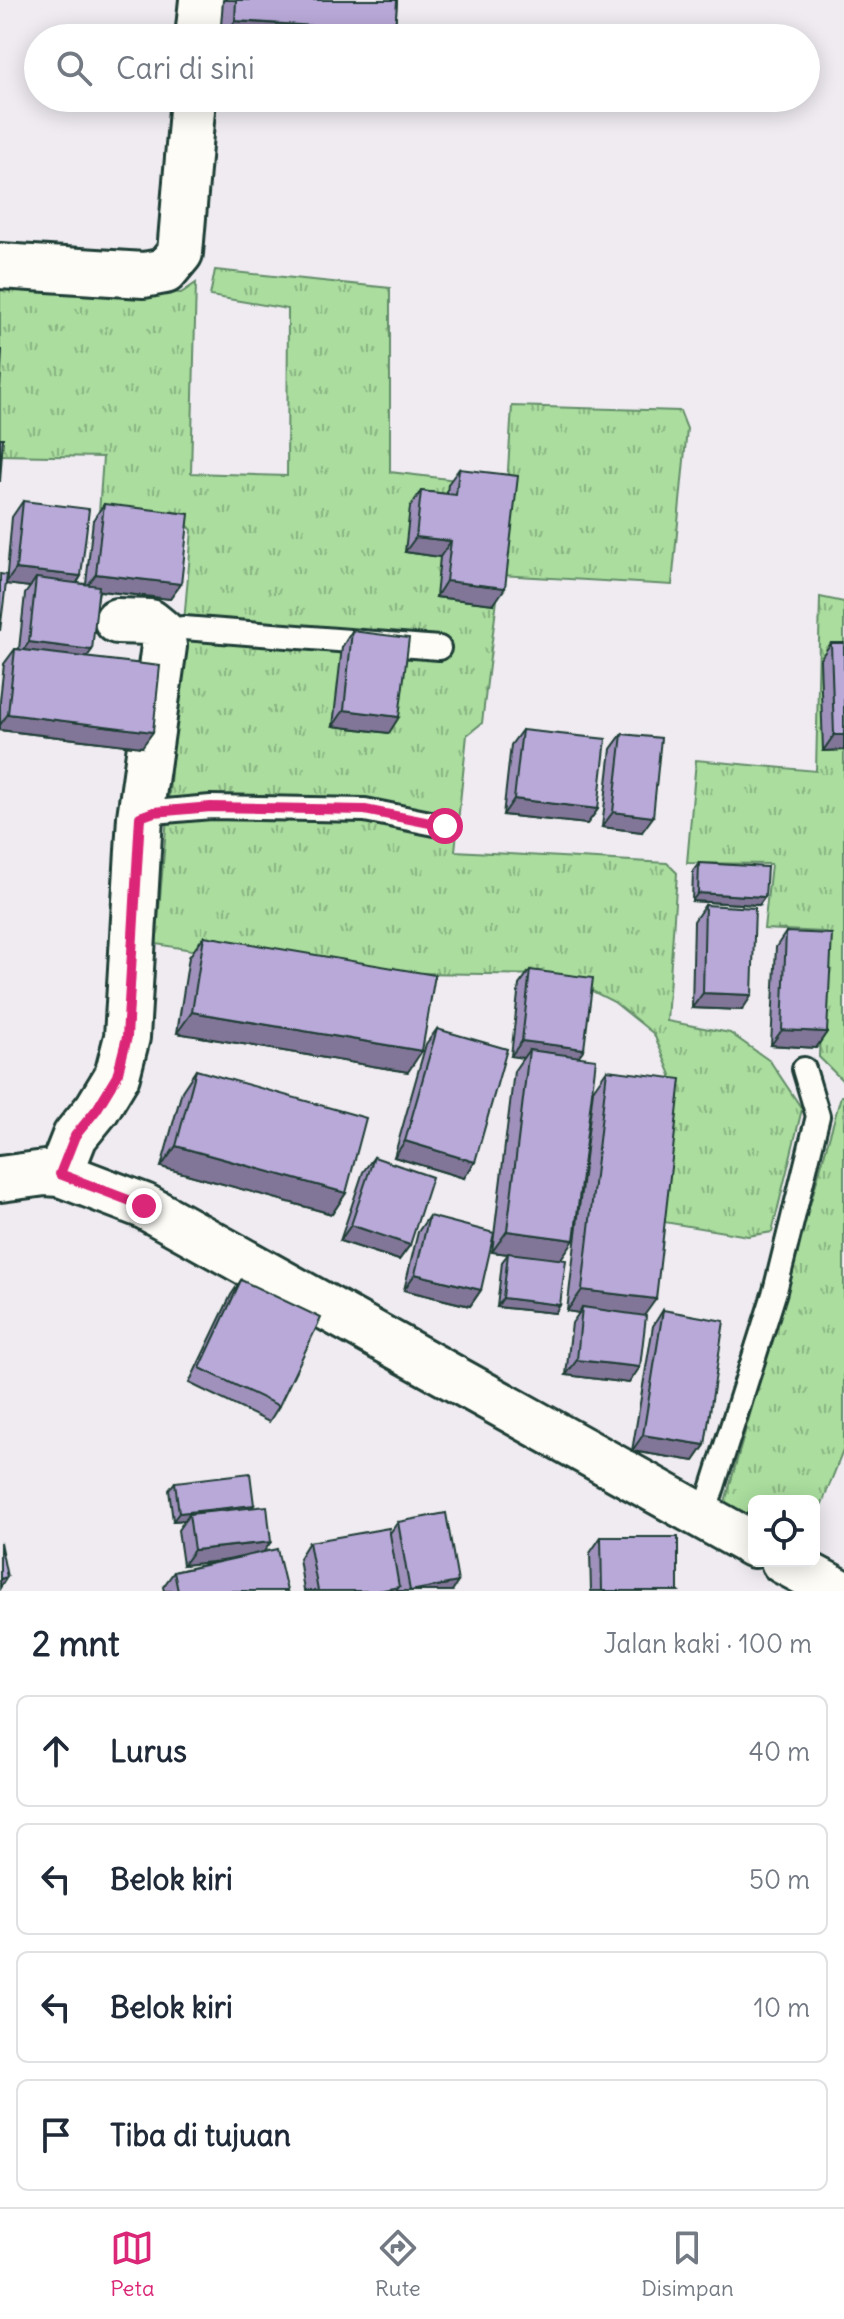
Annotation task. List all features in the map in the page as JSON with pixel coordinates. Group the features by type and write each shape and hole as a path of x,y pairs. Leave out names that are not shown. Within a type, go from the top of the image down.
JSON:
{"street":[{"path":"199,24 202,0"},
{"path":"0,266 144,275 165,271 180,253 192,112"},
{"path":"60,1174 75,1136 97,1109 117,1076 127,1037 140,817 164,646 161,631 150,622 117,621"},
{"path":"0,1179 60,1174 144,1206 748,1542"},
{"path":"794,1567 839,1591"}],"lane":[{"path":"161,631 184,628 439,648"},
{"path":"140,817 154,812 211,807 365,810 445,826"},
{"path":"703,1518 775,1291 818,1116 804,1069"}],"green space":[{"path":"215,270 390,288 390,472 507,486 512,406 680,411 687,429 672,585 500,575 482,723 467,735 455,851 667,863 677,873 667,1021 730,1033 770,1061 802,1109 772,1232 748,1236 664,1222 671,1075 654,1034 614,1002 561,975 413,973 411,987 156,944 192,530 182,520 99,513 103,457 0,455 0,282 181,293 196,283 191,473 287,476 288,309 210,296"},
{"path":"820,597 844,602 844,1082 819,1057 823,932 764,929 771,864 687,863 696,760 816,771"},
{"path":"841,1096 844,1096 844,1448 820,1509 820,1495 748,1495 748,1520 723,1509"}],"building":[{"path":"236,0 397,0 395,24 235,21"},
{"path":"0,438 3,438 0,482"},
{"path":"459,469 518,476 505,588 446,581 451,541 416,537 421,491 456,495"},
{"path":"23,501 89,509 81,576 16,569"},
{"path":"104,504 189,514 181,584 96,574"},
{"path":"0,574 7,575 0,631"},
{"path":"36,578 99,586 92,650 29,642"},
{"path":"352,631 409,638 399,717 344,710"},
{"path":"831,643 844,643 844,735 834,735"},
{"path":"15,649 160,666 153,732 8,714"},
{"path":"522,730 606,739 598,809 514,799"},
{"path":"622,734 661,738 653,817 613,812"},
{"path":"699,863 767,867 765,897 698,893"},
{"path":"705,905 755,908 752,995 703,993"},
{"path":"786,932 832,934 827,1032 782,1030"},
{"path":"204,936 435,975 422,1051 192,1012"},
{"path":"530,970 593,978 584,1049 522,1041"},
{"path":"437,1029 507,1049 475,1162 405,1141"},
{"path":"529,1050 596,1059 574,1240 507,1231"},
{"path":"196,1070 366,1118 346,1193 176,1146"},
{"path":"607,1070 681,1079 656,1299 582,1290"},
{"path":"374,1157 432,1177 410,1245 351,1225"},
{"path":"429,1216 494,1233 481,1290 415,1274"},
{"path":"508,1253 566,1260 560,1305 503,1298"},
{"path":"241,1280 321,1318 279,1406 200,1368"},
{"path":"582,1307 646,1316 640,1367 577,1360"},
{"path":"663,1310 724,1321 705,1445 643,1435"},
{"path":"250,1473 254,1505 179,1513 175,1482"},
{"path":"267,1506 271,1542 194,1550 189,1514"},
{"path":"446,1513 458,1582 410,1591 398,1522"},
{"path":"389,1528 399,1587 378,1591 318,1591 309,1542"},
{"path":"601,1537 678,1537 678,1591 602,1591"},
{"path":"0,1542 7,1577 0,1579"},
{"path":"277,1549 287,1591 178,1591 174,1572"}],"route":[{"path":"144,1206 60,1174 75,1136 97,1109 117,1076 127,1037 140,817 154,812 211,807 365,810 445,826"}]}
